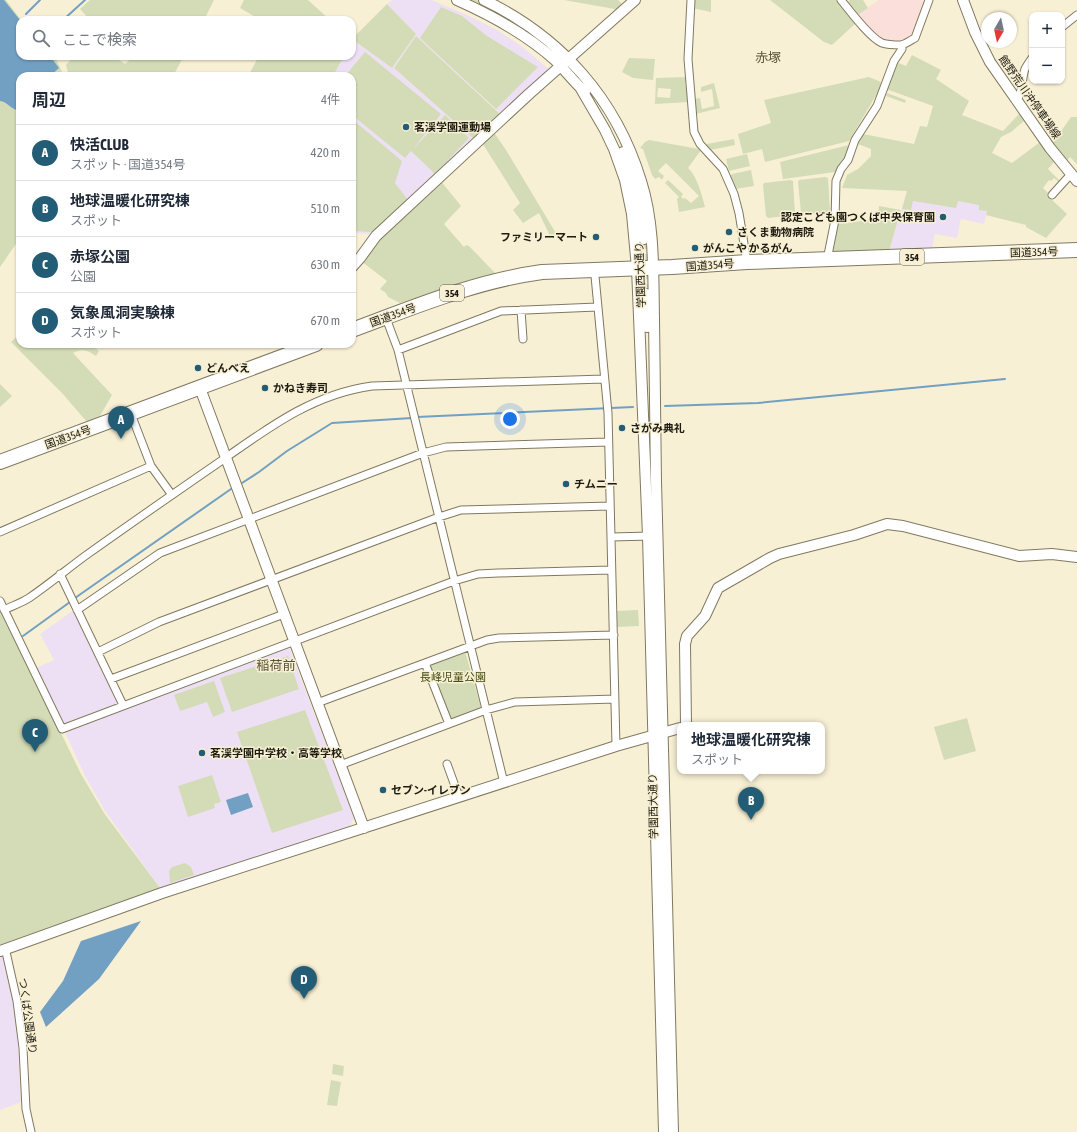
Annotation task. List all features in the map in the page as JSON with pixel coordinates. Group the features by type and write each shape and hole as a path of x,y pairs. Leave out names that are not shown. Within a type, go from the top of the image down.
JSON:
{"highway":[{"name":"国道354号","path":"356,329 476,286 526,274 557,271 653,268 747,262 1077,250"},
{"name":"国道354号","path":"0,462 200,388 298,348"}],"main road":[{"name":"学園西大通り","path":"457,0 484,12 513,29 540,48 589,96 612,128"},
{"name":"学園西大通り","path":"484,0 511,14 532,28 569,59 590,83 601,97 619,126 641,180 649,218 653,268 651,480"},
{"path":"356,262 376,236 560,66 634,0"},
{"name":"館野荒川沖停車場線","path":"963,0 975,32 987,56 1016,101 1074,177"},
{"name":"学園西大通り","path":"590,83 593,92 608,117 633,179 641,214 644,239"},
{"name":"学園西大通り","path":"580,88 605,130 614,149 625,180 632,214 637,268 651,480 653,536 658,734 664,1132"},
{"name":"学園西大通り","path":"646,294 649,403 654,472 651,480"},
{"path":"200,388 364,828"},
{"path":"686,722 685,644 687,636 705,616 718,588 779,554 854,535 887,524 903,526 1019,556 1052,554 1077,556"},
{"path":"3,951 162,893 616,746 677,729"},
{"name":"学園西大通り","path":"658,734 673,1132"}],"street":[{"path":"691,0 688,59 694,132 700,144 723,169 734,194 739,213 747,262"},
{"path":"841,0 876,40 888,45 902,44 915,38 929,0"},
{"path":"1065,24 1077,14"},
{"path":"827,260 836,220 836,181 841,169 848,160 855,140 877,106 894,61 902,48 902,44"},
{"path":"1016,101 1020,96 1025,70 1029,63"},
{"path":"1052,195 1074,177"},
{"path":"595,276 608,413 616,746"},
{"path":"398,350 501,311 597,307"},
{"path":"521,310 523,339"},
{"path":"386,318 398,350 407,385 504,783"},
{"path":"4,610 28,599 60,574 172,495 279,421 303,407 341,393 360,388 407,385 604,379"},
{"path":"131,414 151,466 172,495"},
{"path":"77,610 160,553 423,453 446,446 608,442"},
{"path":"0,532 151,466"},
{"path":"98,652 159,622 461,510 610,506"},
{"path":"611,537 653,536"},
{"path":"0,601 62,728 454,581 478,574 611,570"},
{"path":"60,574 123,705"},
{"path":"110,678 284,614"},
{"path":"317,703 487,640 499,638 614,635"},
{"path":"425,662 449,724"},
{"path":"340,765 486,710 515,702 615,699"},
{"path":"447,764 459,797"},
{"name":"つくば公園通り","path":"3,951 17,1001 23,1048 26,1109 31,1132"}],"shaded area":[{"name":"茗渓学園運動場","path":"392,0 432,0 497,30 520,45 550,70 501,114 416,36 394,68 474,139 373,234 356,233 356,72 335,72 342,60 356,60 356,42 392,68 416,34 387,4"},
{"path":"879,0 922,0 925,3 914,34 900,42 894,43 882,40 856,16"},
{"name":"認定こども園つくば中央保育園","path":"907,191 990,197 984,224 961,219 957,238 935,234 932,249 889,251"},
{"path":"74,610 118,701 117,704 63,724 36,668 54,660 40,634"},
{"name":"茗渓学園中学校・高等学校","path":"289,647 354,818 349,827 160,888 105,811 85,776 64,730"},
{"path":"2,956 10,974 17,1025 21,1101 0,1110 0,957"}],"green space":[{"path":"0,0 6,0 18,16 16,16 16,60 56,60 62,72 16,72 16,244 0,267"},
{"path":"90,0 214,0 206,16 86,16 80,9"},
{"path":"244,0 308,0 326,16 254,16 240,8"},
{"path":"467,0 476,0 490,6 520,25 554,54"},
{"path":"564,0 618,0 622,4 620,10"},
{"path":"693,0 711,0 711,12 692,8"},
{"path":"770,0 839,0 856,23 832,45 824,42"},
{"path":"850,0 863,0 868,8 856,16 846,3"},
{"path":"387,4 416,34 392,68 356,42 356,35"},
{"path":"441,7 462,16 487,36 538,67 496,109 420,38"},
{"path":"416,36 500,114 474,139 394,68"},
{"path":"365,52 441,114 413,149 445,115 469,138 435,174 411,151 405,158 356,118 356,72 348,72"},
{"path":"912,55 941,70 936,79 969,101 962,115 1003,131 1019,114 1024,121 1011,132 1001,137 992,153 1012,163 1040,142 1054,162 1048,169 1060,181 1060,183 1054,178 1051,181 1049,180 1043,188 1051,196 1050,198 1067,214 1046,238 1026,227 1026,225 986,215 987,211 979,210 979,205 958,201 956,208 913,201 911,210 902,209 907,191 842,188 847,175 858,169 871,156 871,149 858,144 863,134 914,144 920,126 927,127 933,106 886,89 896,62 906,66"},
{"path":"629,58 655,59 653,80 633,78 622,72"},
{"path":"70,60 119,60 125,64 130,60 182,60 175,72 68,72 66,65"},
{"path":"257,60 342,60 335,72 250,72"},
{"path":"687,77 685,82 686,86 688,87 689,102 655,104 656,78","holes":["658,88 671,89 670,98 657,97"]},
{"path":"869,77 881,82 878,92 849,141 765,162 762,149 743,154 738,134 771,123 764,100"},
{"path":"714,83 720,108 696,114 694,99 700,98 702,109 714,106 712,89 701,92 701,87"},
{"path":"887,93 906,100 905,103 886,96"},
{"path":"1071,117 1077,117 1077,164 1070,157 1066,162 1052,144"},
{"path":"356,122 402,161 395,183 408,200 373,232 356,231"},
{"path":"493,131 557,235 550,236 539,213 523,223 513,210 520,203 481,141"},
{"path":"734,139 735,145 710,150 706,146 707,144"},
{"path":"649,140 701,150 688,168 697,181 705,207 679,212 677,199 679,197 665,183 668,180 683,194 681,197 684,199 685,198 691,203 699,196 666,163 658,171 664,176 662,180 659,177 655,179 652,175 643,149 640,148"},
{"path":"850,146 844,161 835,172 783,179 780,162"},
{"path":"747,154 750,166 729,171 726,159"},
{"path":"751,170 754,186 735,189 730,177 732,174"},
{"path":"825,177 828,178 830,212 803,215 801,213 799,180"},
{"path":"440,180 461,206 444,224 464,247 466,245 469,246 496,274 465,281 400,303 388,297 386,293 380,289 387,281 361,261 398,220"},
{"path":"790,180 793,181 795,215 768,218 766,216 764,183"},
{"path":"879,206 901,210 889,251 831,252 838,224 878,219"},
{"path":"16,337 16,347 11,342"},
{"path":"17,348 95,348 99,351 96,356 85,350 73,353 112,395 100,416 87,422 62,393"},
{"path":"0,384 12,396 0,407"},
{"path":"0,601 81,774 104,813 160,888 0,945"},
{"path":"638,610 639,626 617,627 616,611"},
{"name":"長峰児童公園","path":"465,651 481,708 450,720 429,665"},
{"path":"288,656 299,689 232,712 220,678"},
{"path":"214,681 225,712 213,717 207,702 180,711 174,695"},
{"path":"305,710 343,810 272,833 237,732"},
{"path":"967,718 976,751 944,760 934,727"},
{"path":"212,775 221,802 214,804 215,808 188,817 178,786"},
{"path":"185,863 191,867 194,875 170,883 169,871 172,867"},
{"path":"333,1064 344,1066 343,1076 332,1074"},
{"path":"331,1080 341,1082 337,1106 327,1105"}],"water":[{"path":"0,0 4,0 17,16 16,60 53,60 59,68 54,72 16,72 16,110 5,102 0,101"},
{"path":"248,793 253,807 231,815 226,800"},
{"path":"141,921 99,979 46,1027 40,1012 63,981 81,941"}],"waterway":[{"path":"26,14 40,0"},
{"path":"67,16 85,0"},
{"path":"665,406 758,403 1005,379"},
{"path":"417,417 633,407"},
{"path":"242,483 287,451 332,423 412,418"},
{"path":"75,598 231,489"},
{"path":"23,636 70,602"}],"tunnel":[{"path":"644,239 646,294"}],"place":[{"name":"茗渓学園運動場","path":"406,127"},
{"name":"認定こども園つくば中央保育園","path":"943,217"},
{"name":"さくま動物病院","path":"729,232"},
{"name":"ファミリーマート","path":"596,237"},
{"name":"がんこや かるがん","path":"695,248"},
{"name":"どんべえ","path":"198,368"},
{"name":"かねき寿司","path":"265,388"},
{"name":"さがみ典礼","path":"622,428"},
{"name":"快活CLUB","path":"121,439"},
{"name":"チムニー","path":"566,484"},
{"name":"赤塚公園","path":"35,752"},
{"name":"茗渓学園中学校・高等学校","path":"202,753"},
{"name":"セブン-イレブン","path":"383,790"},
{"name":"地球温暖化研究棟","path":"751,820"},
{"name":"気象風洞実験棟","path":"304,999"}],"district":[{"name":"赤塚","path":"768,57"},
{"name":"稲荷前","path":"276,665"}]}
